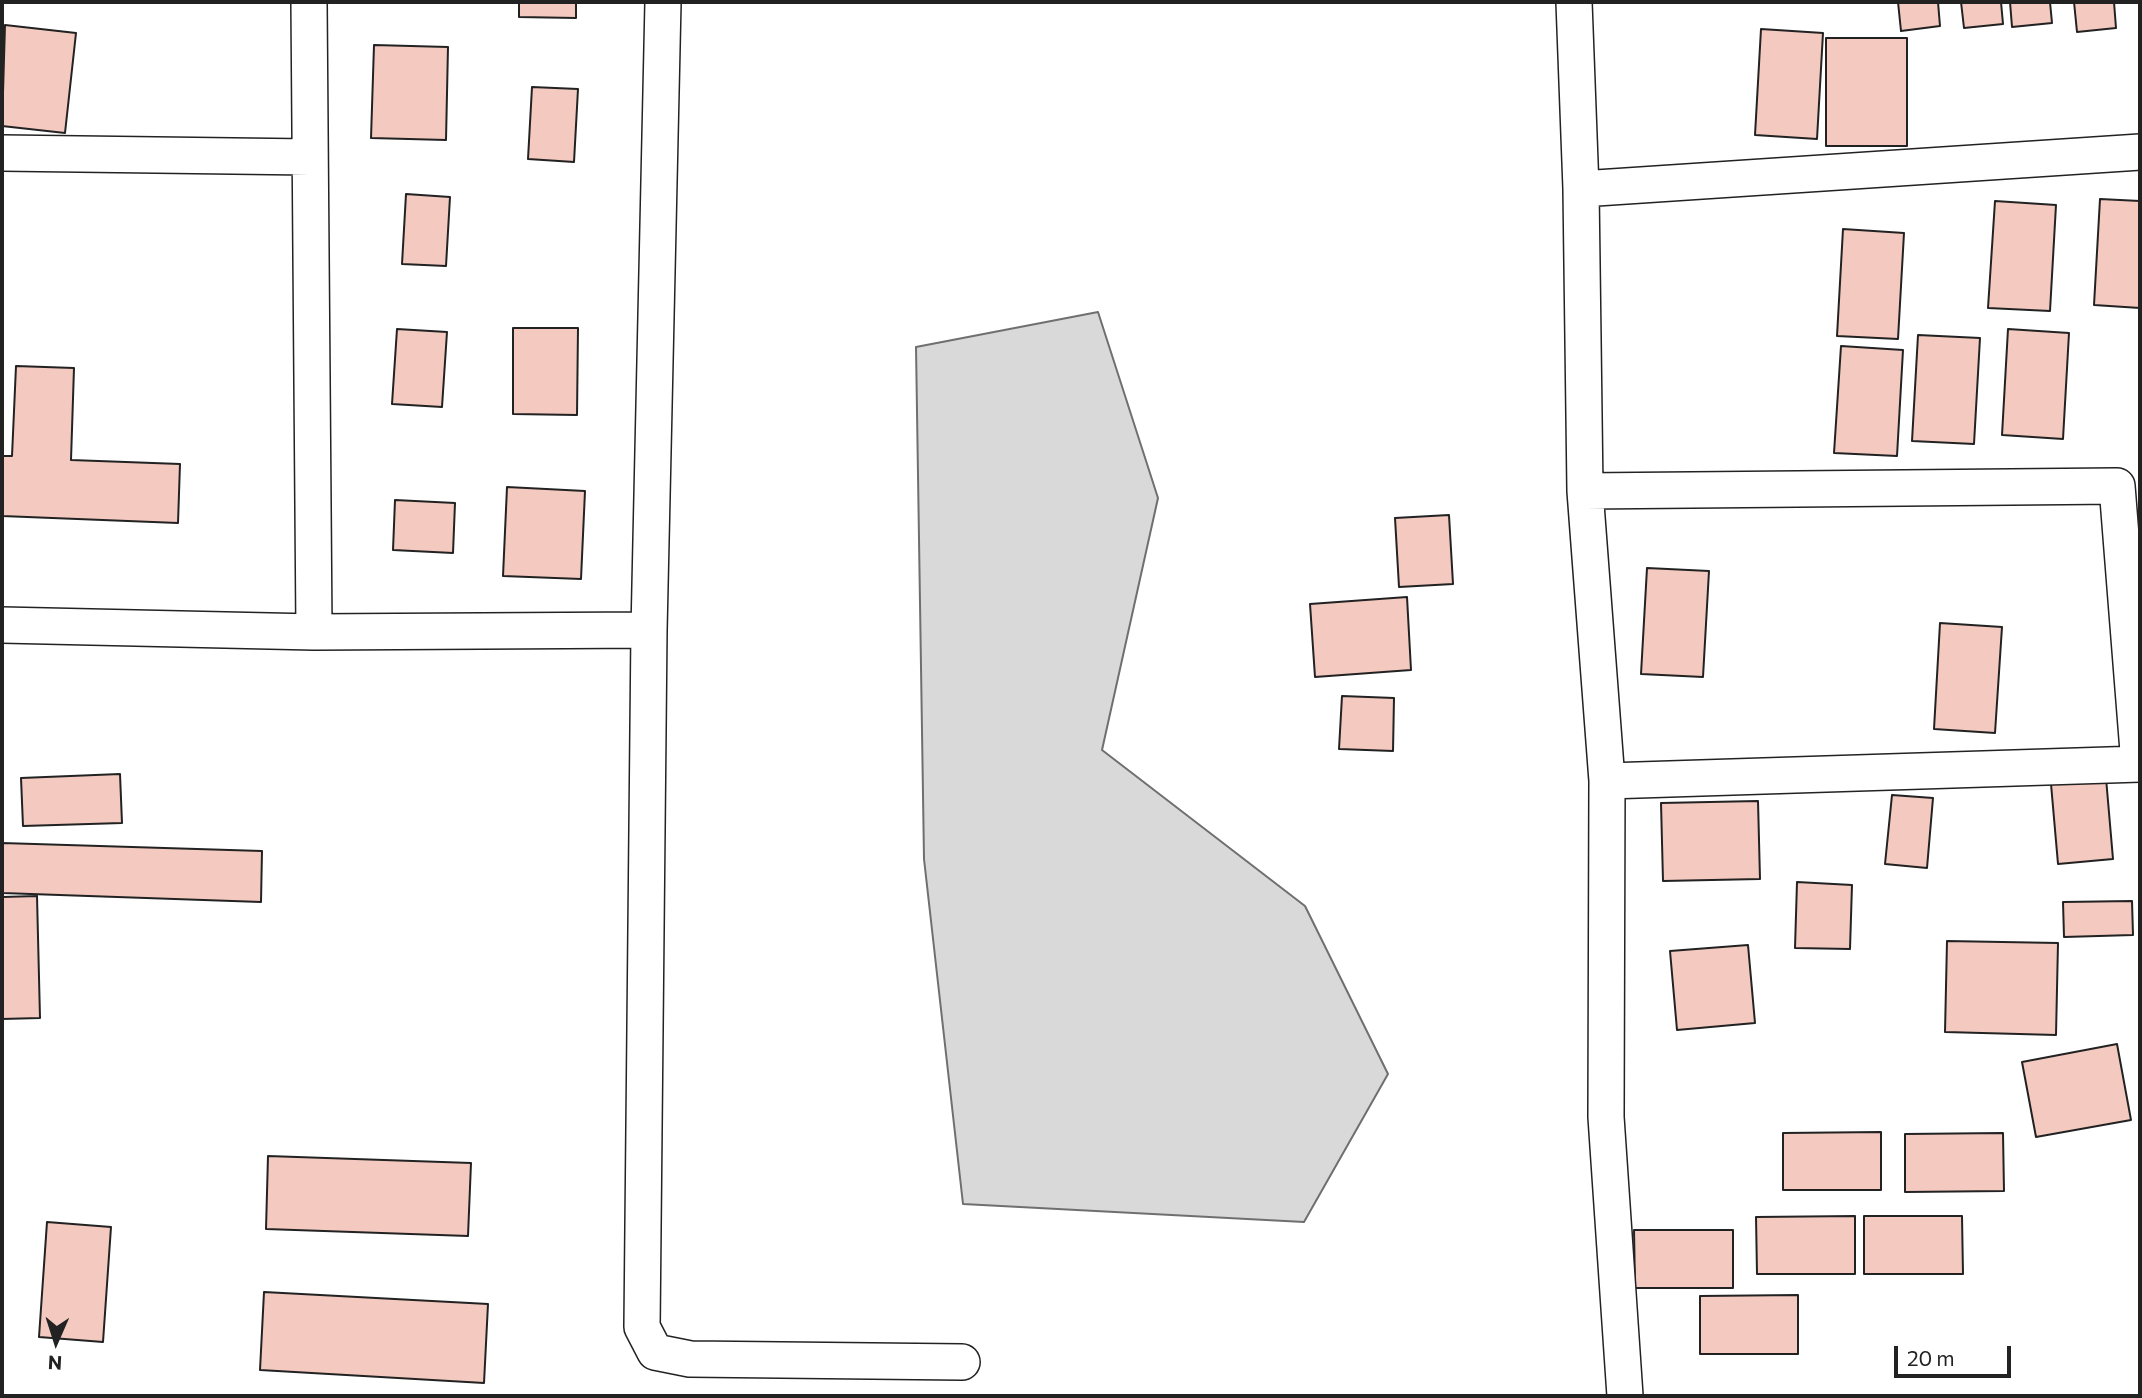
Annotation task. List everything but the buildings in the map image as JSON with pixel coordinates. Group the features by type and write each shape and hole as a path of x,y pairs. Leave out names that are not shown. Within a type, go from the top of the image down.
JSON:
{"street":[{"path":"309,2 314,632"},
{"path":"663,2 649,630 642,1327 655,1352 690,1359 962,1362"},
{"path":"1574,2 1581,189 1585,491 1607,781 1606,1117 1625,1396"},
{"path":"1581,189 2140,152"},
{"path":"2,153 310,157"},
{"path":"1585,491 2117,486 2140,764 1607,781"},
{"path":"2,625 314,632 649,630"}],"shaded area":[{"path":"1098,312 1158,498 1102,750 1305,906 1388,1074 1304,1222 963,1204 924,859 916,347"}]}
